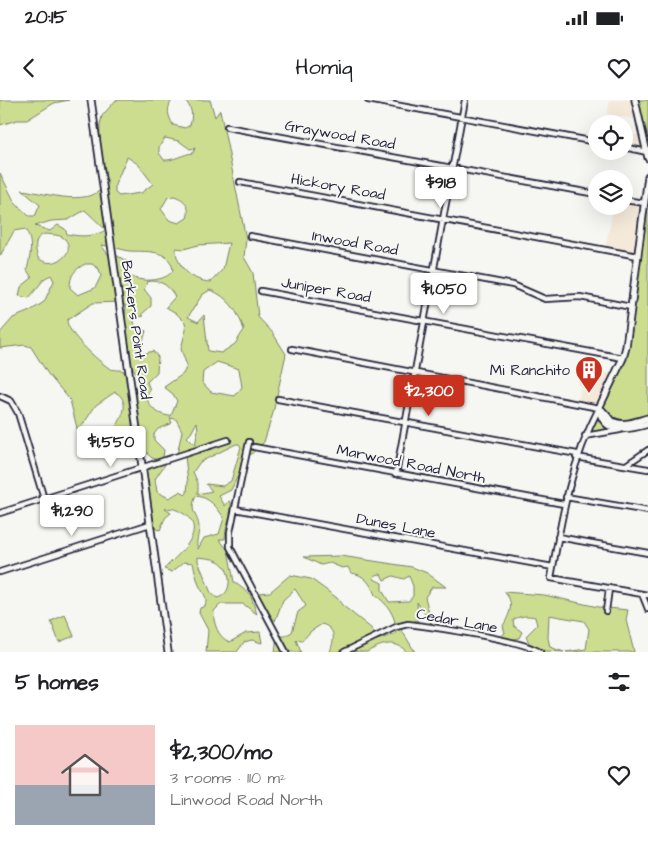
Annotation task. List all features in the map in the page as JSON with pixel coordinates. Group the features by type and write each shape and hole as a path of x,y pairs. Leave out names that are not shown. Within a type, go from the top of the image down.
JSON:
{"street":[{"name":"Barkers Point Road","path":"91,100 168,652"},
{"path":"368,100 588,141"},
{"path":"396,474 465,100"},
{"path":"635,100 647,155"},
{"name":"Graywood Road","path":"227,127 588,193"},
{"path":"633,150 647,155"},
{"path":"648,176 623,358 584,436 577,456 564,504 551,578 648,595"},
{"name":"Hickory Road","path":"240,182 638,256"},
{"path":"633,201 645,203"},
{"name":"Inwood Road","path":"250,236 513,286 545,299 580,297 631,307"},
{"name":"Juniper Road","path":"261,291 623,358"},
{"path":"292,349 599,408 610,419 620,424 648,418"},
{"path":"0,396 11,401 18,413 44,499"},
{"path":"278,400 648,469"},
{"path":"599,408 601,417 607,425 626,430"},
{"path":"584,436 626,430 648,424"},
{"path":"0,513 228,440"},
{"path":"249,442 229,536 231,552 286,652"},
{"name":"Marwood Road North","path":"254,447 564,504"},
{"path":"626,465 648,450"},
{"path":"566,497 648,511"},
{"name":"Dunes Lane","path":"234,509 553,567"},
{"path":"0,572 150,524"},
{"path":"558,538 648,554"},
{"path":"606,611 609,588"},
{"path":"642,594 648,608"},
{"name":"Cedar Lane","path":"344,652 396,627 408,624 528,646 540,652"}],"shaded area":[{"path":"610,100 635,100 640,120 633,119 633,115 607,114"},
{"path":"633,135 644,137 647,152 633,149"},
{"path":"633,201 645,203 638,256 605,249 612,215 633,215"},
{"path":"580,367 615,375 599,408 578,402 581,386 577,384"}],"green space":[{"path":"0,100 69,100 54,103 27,120 17,120 0,125"},
{"path":"116,100 172,100 168,110 171,121 173,125 185,128 190,125 192,115 185,100 210,100 215,117 220,110 246,239 244,257 253,273 258,317 272,332 286,354 273,413 264,442 246,459 231,490 219,496 225,506 229,501 231,502 231,507 225,539 219,539 228,550 234,582 250,594 257,614 243,604 221,604 214,611 215,625 220,634 230,642 246,633 260,632 262,643 252,640 244,642 237,652 206,652 208,630 199,613 200,608 205,606 206,598 198,582 193,563 184,562 172,572 164,569 182,551 192,536 193,528 191,521 177,510 165,509 171,513 165,518 160,530 156,529 151,517 146,491 140,479 148,477 142,469 166,463 155,479 157,492 169,498 181,491 185,495 187,493 188,482 185,456 177,455 182,431 176,419 170,418 172,423 158,429 154,434 154,440 164,450 163,457 157,459 152,458 144,449 135,423 133,438 121,434 109,435 120,420 124,407 121,396 115,392 96,405 78,432 70,400 48,374 31,347 25,345 0,348 0,333 13,318 30,311 44,302 54,281 51,275 45,278 29,298 19,296 21,287 32,278 27,270 30,239 25,229 14,231 0,256 0,173 15,203 29,216 35,216 40,205 22,190 69,198 92,195 101,190 108,181 101,170 99,158 102,116","holes":["165,138 179,141 190,149 195,148 193,153 164,160 159,153 159,147","127,157 138,164 153,184 141,193 119,196 115,193 115,185","174,196 186,204 188,214 187,218 179,223 169,220 161,209 168,197","85,210 106,230 92,235 77,236 67,234 65,229 58,225 50,231 35,226 51,221 68,220","45,234 58,235 65,239 68,244 68,250 62,259 51,262 44,261 38,258 38,238","229,243 223,269 211,282 198,279 186,272 176,255 176,248 184,249 198,245","101,245 162,255 171,263 173,270 170,274 159,279 145,280 133,278 129,275 128,262 116,255 116,265","85,264 92,264 99,269 101,276 95,288 78,295 70,288 75,271","155,281 165,285 175,297 166,307 185,322 186,329 181,349 187,366 183,374 164,387 173,394 177,401 171,416 161,414 149,404 148,395 150,390 147,382 157,372 158,357 153,351 143,354 141,347 146,331 135,326 134,322 137,317 144,316 142,314 151,306 151,298 144,289 147,282","210,290 222,296 232,306 244,330 235,344 221,353 208,351 204,315 198,322 188,317 202,295","120,302 126,306 125,334 128,354 135,372 141,379 136,392 131,390 124,371 111,369 98,359 77,339 67,320 93,303","217,362 239,369 242,387 235,396 211,392 202,382 203,372","197,422 198,430 195,445 187,437","239,444 241,447 231,481 223,486 206,484 212,491 198,494 198,483 193,472 200,462","196,496 205,498 212,503 224,518 219,534 204,538 198,549 199,524 193,510","198,557 216,560 226,569 229,586 223,596 217,598 211,593"]},
{"path":"635,100 648,100 648,158"},
{"path":"648,176 648,424 585,436 623,358"},
{"path":"341,556 412,567 427,573 446,587 432,587 425,597 432,625 417,602 418,620 408,623 401,629 415,652 407,652 397,645 387,644 367,652 330,652 333,635 327,626 322,624 311,631 302,641 296,640 301,652 275,652 277,636 285,636 292,632 298,612 306,606 295,589 283,600 275,621 262,603 258,593 270,592 290,575 311,579 337,598 342,605 372,629 377,640 395,634 397,630 390,610 375,595 369,583 360,575 351,573 348,567 342,568 330,563 321,565 304,557","holes":["381,574 384,580 393,576 404,579 409,576 413,586 413,596 409,601 389,602 382,590 382,583 374,579 375,575"]},
{"path":"504,592 544,595 598,607 628,610 626,620 634,652 566,652 586,649 589,629 584,621 549,615 548,638 550,647 564,652 545,651 529,643 526,636 537,625 535,617 523,616 513,620 514,626 522,632 519,638 508,640 500,637 505,633 503,626 511,605 508,596"},
{"path":"65,615 74,636 59,642 51,621"}],"place":[{"name":"Mi Ranchito","path":"589,394"}]}
